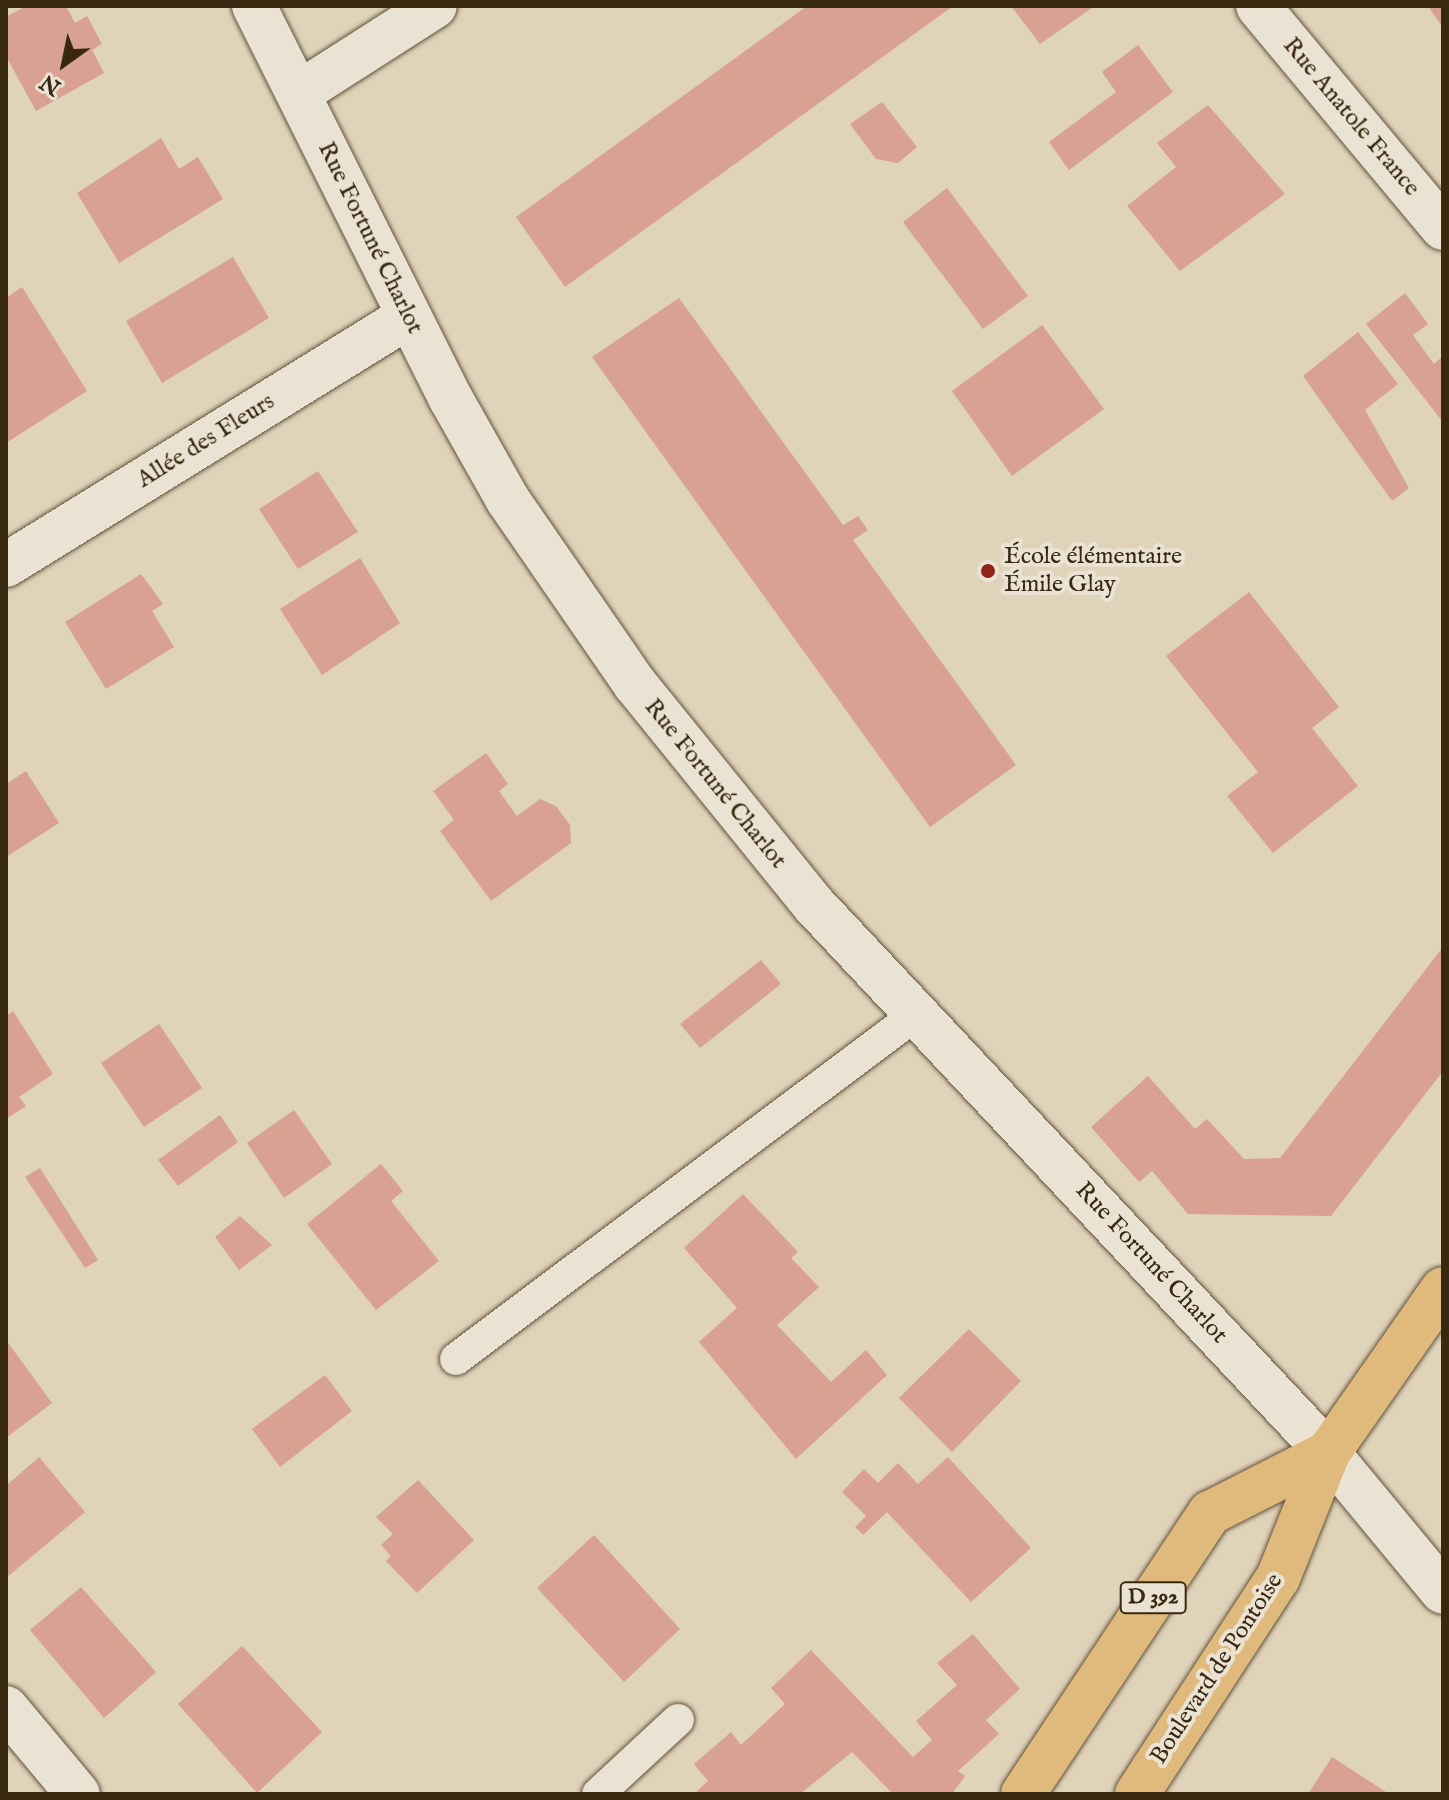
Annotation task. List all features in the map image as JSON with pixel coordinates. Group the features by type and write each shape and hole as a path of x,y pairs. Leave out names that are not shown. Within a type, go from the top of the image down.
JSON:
{"main road":[{"name":"Boulevard de Pontoise","path":"1137,1794 1278,1578 1328,1453 1443,1289"},
{"name":"Boulevard de Pontoise","path":"1023,1794 1210,1513 1328,1453"}],"street":[{"name":"Rue Fortuné Charlot","path":"254,6 407,317 508,500 635,684 734,811 1328,1453 1443,1592"},
{"path":"299,93 435,6"},
{"name":"Rue Anatole France","path":"1258,6 1443,228"},
{"name":"Allée des Fleurs","path":"6,565 407,317"},
{"path":"6,1708 78,1794"}],"lane":[{"path":"456,1359 918,1013"},
{"path":"598,1794 678,1720"}],"building":[{"path":"26,6 66,6 75,23 87,16 102,44 92,50 104,73 36,111 6,56 6,17"},
{"path":"807,6 953,6 565,287 516,217"},
{"path":"1011,6 1095,6 1040,44"},
{"path":"1428,6 1443,6 1443,28"},
{"path":"1138,45 1173,92 1069,170 1049,142 1116,92 1102,72"},
{"path":"882,102 917,147 898,163 876,159 850,124"},
{"path":"1208,105 1285,194 1180,271 1127,206 1176,167 1157,143"},
{"path":"161,138 179,169 198,157 223,199 119,263 77,193"},
{"path":"947,188 1028,296 983,329 903,222"},
{"path":"233,257 269,318 162,383 126,321"},
{"path":"22,287 87,391 6,443 6,298"},
{"path":"1405,293 1428,324 1413,335 1434,364 1443,356 1443,422 1366,324"},
{"path":"679,298 843,525 858,516 868,530 853,540 1016,765 930,827 592,357"},
{"path":"1042,325 1104,409 1012,476 952,391"},
{"path":"1358,332 1398,384 1365,410 1409,488 1392,501 1303,376"},
{"path":"318,471 358,532 298,569 259,509"},
{"path":"360,558 400,623 322,675 280,609"},
{"path":"141,574 163,604 152,611 174,647 106,689 65,622"},
{"path":"1249,592 1339,707 1312,728 1358,786 1273,853 1227,796 1258,772 1166,656"},
{"path":"486,753 508,784 499,791 517,816 540,799 556,806 570,825 571,843 491,901 440,831 454,820 433,791"},
{"path":"26,771 59,823 6,857 6,784"},
{"path":"1443,947 1443,1071 1331,1216 1188,1214 1152,1171 1139,1182 1091,1127 1148,1076 1195,1129 1207,1119 1244,1159 1280,1158"},
{"path":"761,960 781,984 700,1048 680,1024"},
{"path":"13,1011 53,1074 19,1097 26,1106 6,1119 6,1016"},
{"path":"159,1024 202,1088 144,1127 101,1063"},
{"path":"294,1110 332,1164 284,1198 247,1143"},
{"path":"220,1115 238,1142 178,1186 158,1160"},
{"path":"381,1164 403,1191 391,1201 439,1261 376,1310 307,1224"},
{"path":"40,1168 98,1260 85,1268 25,1177"},
{"path":"743,1194 798,1252 791,1258 819,1287 777,1325 831,1382 866,1350 887,1375 796,1459 699,1342 737,1308 684,1248"},
{"path":"240,1216 272,1245 239,1270 215,1237"},
{"path":"969,1329 1021,1381 952,1452 899,1398"},
{"path":"6,1340 52,1403 6,1438"},
{"path":"325,1375 352,1411 280,1467 252,1429"},
{"path":"39,1457 85,1512 6,1578 6,1486"},
{"path":"948,1457 1031,1548 971,1602 887,1512 863,1535 855,1527 866,1516 842,1492 864,1469 878,1483 898,1463 918,1484"},
{"path":"418,1480 474,1540 417,1593 386,1561 391,1556 381,1545 393,1534 376,1517"},
{"path":"594,1535 680,1629 624,1682 537,1588"},
{"path":"81,1587 156,1672 104,1718 30,1630"},
{"path":"973,1634 1020,1689 986,1720 999,1734 958,1771 965,1776 952,1794 893,1794 852,1752 800,1794 694,1794 708,1781 694,1764 731,1732 741,1745 785,1704 771,1688 811,1650 913,1757 932,1740 916,1721 957,1685 937,1663"},
{"path":"242,1646 322,1732 257,1793 178,1704"},
{"path":"1332,1757 1389,1794 1308,1794"}],"place":[{"name":"École élémentaire Émile Glay","path":"988,571"}]}
